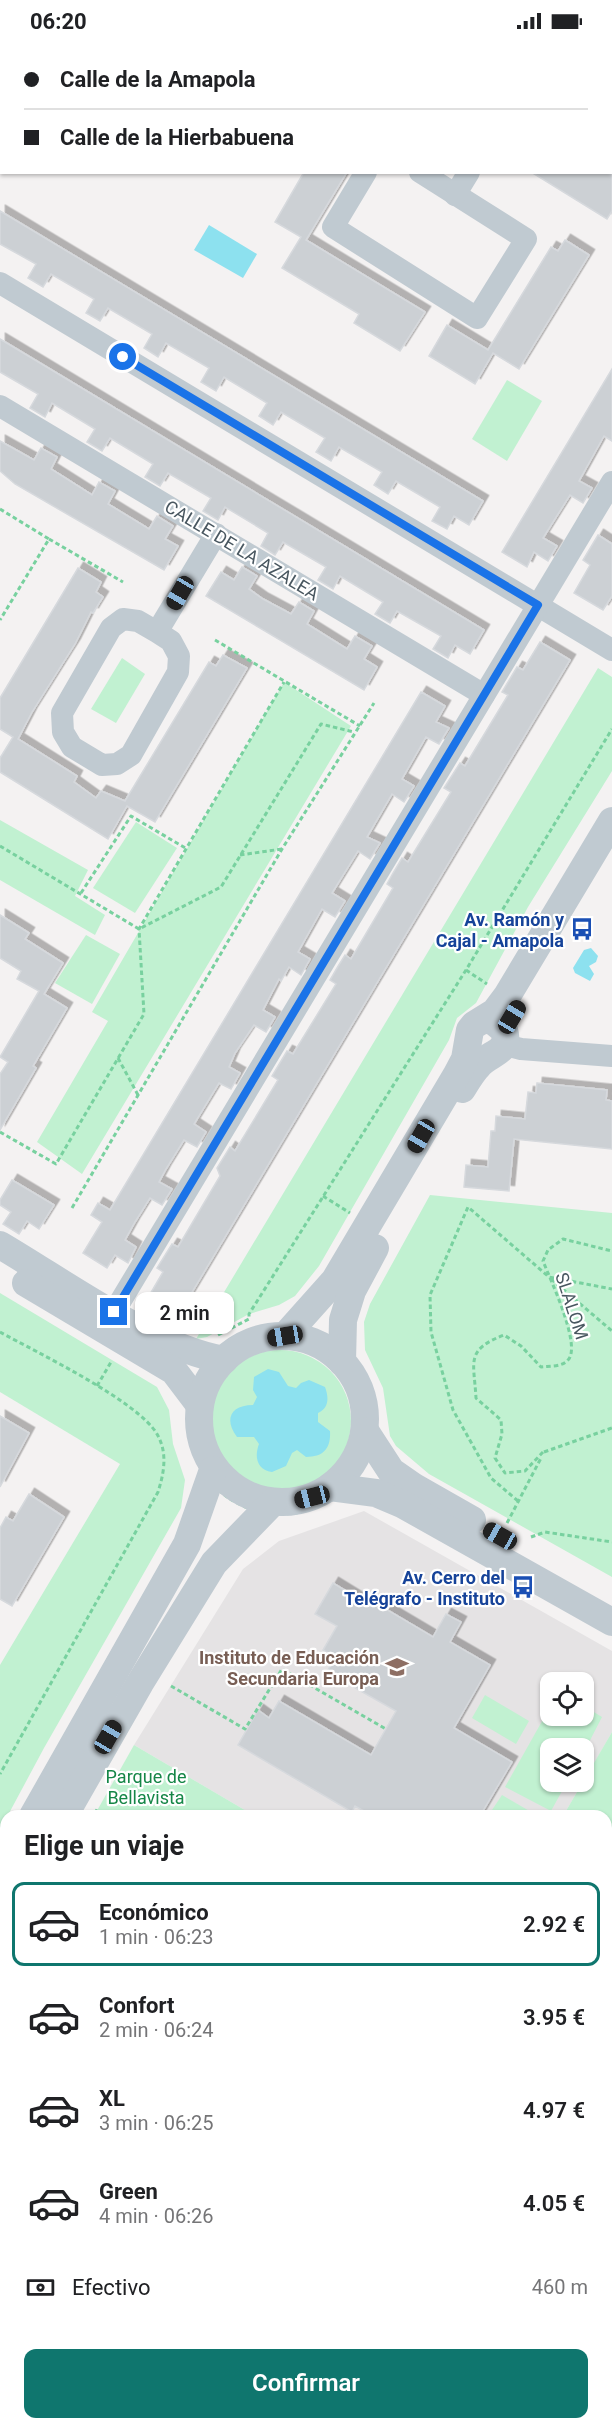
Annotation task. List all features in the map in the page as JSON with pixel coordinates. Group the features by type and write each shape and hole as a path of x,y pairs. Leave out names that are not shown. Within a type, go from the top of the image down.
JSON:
{"street":[{"path":"365,174 333,226 477,318 526,239 423,174"},
{"path":"455,195 468,174"},
{"path":"0,283 612,650"},
{"name":"CALLE DE LA AZALEA","path":"0,406 484,695"},
{"path":"114,1312 612,482"},
{"path":"157,632 216,534"},
{"path":"123,619 138,621 157,632 171,641 179,656 178,672 130,755 117,764 102,765 72,747 63,732 62,712 111,628 123,619"},
{"path":"0,1245 154,1336 217,1351 288,1333 321,1298 346,1261 456,1076 490,1039 495,1012 507,996 612,821"},
{"path":"612,850 490,1039 352,1291 343,1320 342,1356 361,1394 368,1437 391,1471 414,1487 612,1600"},
{"path":"490,1039 521,1049 612,1056"},
{"path":"0,1267 174,1371 196,1399 200,1428 212,1475 187,1544 36,1810"},
{"path":"288,1333 342,1356"},
{"path":"196,1399 213,1373 217,1351"},
{"path":"338,1488 368,1437"},
{"path":"212,1475 267,1507"},
{"path":"68,1810 214,1563 267,1507 312,1497 338,1488 376,1493 402,1504 612,1622"}],"path":[{"path":"0,509 123,582"},
{"path":"0,620 49,539"},
{"path":"215,640 360,726"},
{"path":"0,1132 56,1164 144,1014 139,929 284,682"},
{"path":"72,1208 282,849 374,703"},
{"path":"139,929 221,887 321,724 354,732"},
{"path":"217,1351 251,1332 276,1328 288,1333 312,1333 342,1356 361,1373 370,1393 374,1423 357,1476 338,1488 325,1504 308,1511 287,1514 267,1507 248,1508 227,1497 212,1475 198,1463 192,1448 188,1415 196,1399 200,1375 217,1351 249,1319 249,1314 466,970 612,729"},
{"path":"80,894 131,816 187,849"},
{"path":"0,846 139,929"},
{"path":"240,855 282,849"},
{"path":"466,970 495,989"},
{"path":"118,1058 138,1095"},
{"path":"324,1196 353,1215"},
{"path":"519,1501 491,1478 453,1410 431,1332 430,1295 468,1207 612,1331"},
{"name":"SLALOM","path":"543,1452 525,1471 505,1473 495,1458 502,1434 501,1420 476,1398 474,1356 482,1344 504,1335 521,1346 541,1367 555,1366 568,1360 573,1350 570,1330 543,1261 548,1250 563,1239 612,1251"},
{"path":"549,1277 612,1288"},
{"path":"0,1332 97,1386 144,1418 158,1435 166,1467 158,1492 0,1774"},
{"path":"97,1386 123,1342"},
{"path":"507,1523 543,1452 612,1428"},
{"path":"531,1537 545,1532 612,1542"},
{"path":"171,1686 246,1729 282,1669 386,1729"},
{"path":"0,2167 0,2187"}],"shaded area":[{"name":"Instituto de Educación Secundaria Europa","path":"364,1511 612,1651 612,1732 594,1764 594,1738 540,1738 540,1792 577,1792 567,1810 245,1810 134,1745 243,1569 279,1541"}],"green space":[{"path":"507,380 542,401 507,461 472,439"},
{"path":"122,658 145,674 116,723 91,709"},
{"path":"598,668 612,677 612,771 528,907 476,1003 457,1018 449,1040 319,1266 295,1296 279,1305 249,1314 207,1337 196,1339"},
{"path":"284,682 351,726 82,1174 37,1142 108,1021 92,1012"},
{"path":"0,820 88,870 75,896 105,915 95,935 0,880"},
{"path":"136,822 177,848 135,913 93,888"},
{"path":"86,935 120,954 92,1004 55,983"},
{"path":"430,1195 612,1213 612,1577 429,1474 396,1446 390,1436 383,1388 365,1350 364,1322 370,1304"},
{"path":"0,1293 157,1387 169,1410 173,1444 185,1480 181,1508 11,1810 0,1810 0,1665 120,1464 0,1392"},
{"path":"280,1350 307,1356 330,1371 345,1394 351,1421 345,1448 330,1471 307,1486 280,1492 253,1486 230,1471 215,1448 209,1421 215,1394 230,1371 253,1356"},
{"path":"485,1695 529,1721 516,1744 472,1718"},
{"path":"594,1712 602,1717 591,1738 540,1738 540,1792 561,1792 552,1810 505,1787 540,1725 594,1726"},
{"path":"612,1732 612,1810 566,1810 577,1792 594,1792 594,1763"},
{"name":"Parque de Bellavista","path":"134,1745 245,1810 97,1810"},
{"path":"502,1795 528,1810 492,1810"}],"water":[{"path":"209,225 257,254 243,278 194,250"},
{"path":"591,948 598,956 596,962 589,966 594,974 590,981 575,973 573,968 584,950"},
{"path":"268,1369 279,1372 288,1386 296,1388 309,1380 325,1387 327,1402 322,1411 318,1413 318,1422 330,1431 328,1447 322,1453 306,1457 297,1450 292,1453 286,1466 272,1472 260,1466 257,1458 259,1444 254,1437 237,1437 230,1419 234,1411 253,1405 257,1397 253,1390 254,1377"}],"building":[{"path":"303,174 346,174 306,240 425,312 400,351 354,323 359,314 282,268 301,237 275,222"},
{"path":"534,174 612,174 612,211 607,219"},
{"path":"0,211 483,501 469,525 454,516 447,529 432,521 440,507 396,481 388,494 374,485 382,472 339,447 331,461 316,452 325,438 281,412 273,425 259,416 267,403 224,377 216,391 201,382 209,368 166,343 158,357 144,348 152,334 108,308 100,321 86,313 94,299 51,274 43,287 28,278 36,264 0,244"},
{"path":"565,240 589,255 519,369 493,353 475,384 429,356 447,325 488,350 551,247 558,251"},
{"path":"0,339 484,630 470,654 455,645 448,658 433,649 441,636 397,611 390,623 375,614 383,602 340,576 333,589 318,580 326,567 283,542 275,555 261,546 268,533 225,507 218,520 203,511 211,498 168,473 160,486 145,477 153,464 110,438 102,451 87,442 95,429 52,403 45,417 30,408 38,394 0,372"},
{"path":"612,369 612,441 604,436 579,481 592,488 583,503 570,495 543,538 557,546 548,561 534,552 527,567 502,552"},
{"path":"0,441 34,460 41,448 57,457 51,469 92,495 99,482 115,491 108,504 149,529 157,516 173,526 165,539 178,546 164,570 15,484 0,471"},
{"path":"598,535 612,544 612,596 603,610 574,593 590,565 583,560"},
{"path":"242,567 257,576 249,589 263,599 291,614 299,602 314,611 307,624 347,649 355,636 372,646 364,659 377,667 364,690 206,596 221,572 234,580"},
{"path":"78,568 101,582 96,592 103,597 93,613 91,612 75,644 32,712 18,739 77,776 74,782 96,798 101,791 125,801 209,662 216,666 223,655 247,668 155,822 127,806 108,839 0,772 0,758 13,737 0,729 0,698"},
{"path":"540,642 570,660 176,1319 146,1301 163,1272 157,1268 172,1244 178,1247 220,1176 217,1168 230,1147 235,1151 278,1080 272,1076 287,1051 293,1054 336,984 330,980 337,968 345,955 351,959 393,888 387,884 393,873 402,858 408,862 451,792 444,788 460,763 465,766 508,695 502,692 517,667 523,670"},
{"path":"421,692 445,706 436,722 449,728 439,744 426,737 402,779 414,786 404,802 392,794 367,837 380,843 370,859 358,851 332,893 345,901 335,917 322,909 298,952 310,959 301,975 289,967 281,981 279,979 263,1010 275,1017 266,1032 254,1025 235,1053 229,1067 240,1073 231,1089 219,1083 194,1124 206,1132 197,1147 184,1140 166,1169 159,1182 172,1189 162,1205 150,1198 135,1222 125,1240 136,1247 128,1263 115,1255 107,1268 83,1253 102,1222 91,1215 98,1203 110,1210"},
{"path":"0,915 29,933 25,939 63,963 44,994 67,1008 33,1066 36,1068 0,1130 0,1074 8,1062 0,1057 39,991 17,979 21,971 0,958"},
{"path":"537,1083 607,1090 606,1100 612,1101 612,1149 514,1139 509,1191 464,1187 466,1165 488,1167 491,1131 495,1131 496,1116 525,1119 528,1092 536,1093"},
{"path":"12,1180 54,1205 39,1229 27,1221 19,1234 3,1224 11,1212 0,1205 0,1200"},
{"path":"0,1416 29,1433 0,1487"},
{"path":"29,1494 64,1517 12,1606 0,1599 0,1528 6,1517 13,1521"},
{"path":"333,1583 359,1599 367,1602 369,1599 433,1637 446,1614 461,1622 450,1642 490,1665 454,1728 512,1762 484,1810 362,1810 355,1806 353,1810 349,1810 238,1745 258,1710 269,1718 279,1701 371,1755 396,1711 327,1672 335,1657 323,1650 337,1626 315,1614"}],"place":[{"name":"Av. Ramón y Cajal - Amapola","path":"582,929"},
{"name":"Av. Cerro del Telégrafo - Instituto","path":"523,1587"},
{"name":"Instituto de Educación Secundaria Europa","path":"397,1667"}],"route":[{"path":"114,1312 538,605 123,357"}]}
